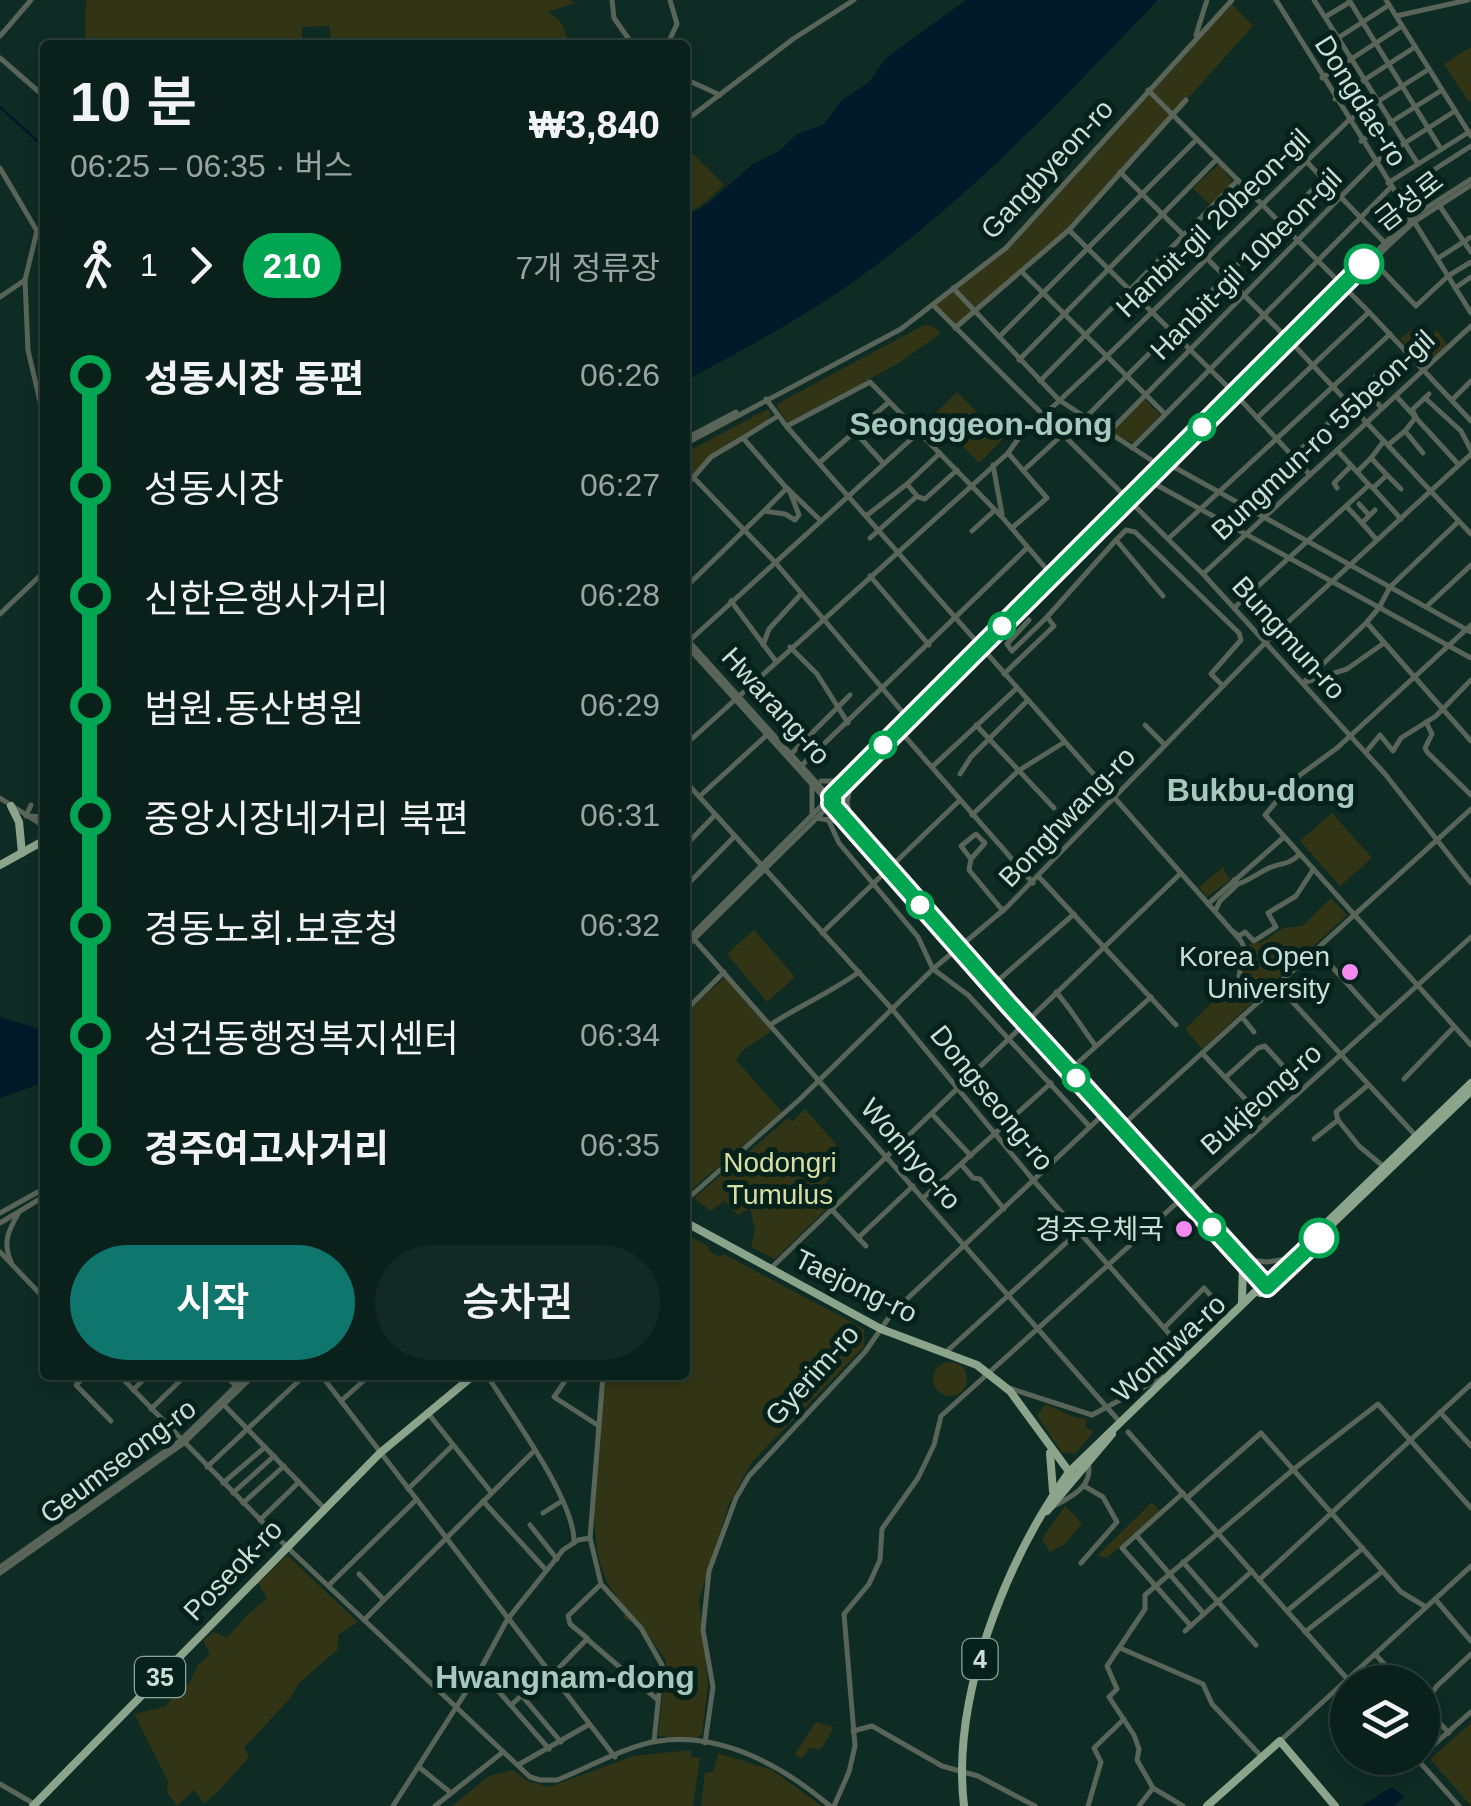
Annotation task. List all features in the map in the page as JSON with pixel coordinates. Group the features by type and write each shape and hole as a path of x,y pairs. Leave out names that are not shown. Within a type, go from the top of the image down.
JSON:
{"main road":[{"path":"10,806 27,850"},
{"path":"0,864 40,845"},
{"name":"Wonhwa-ro","path":"964,1806 960,1772 972,1682 1036,1521 1085,1458 1166,1376 1471,1087"},
{"name":"Wonhwa-ro","path":"1085,1458 1096,1452 1123,1420 1471,1087"},
{"name":"Taejong-ro","path":"690,1225 881,1329 988,1372 1006,1389 1070,1475"},
{"path":"1242,1303 1245,1261"},
{"name":"Poseok-ro","path":"34,1805 380,1453 468,1380"},
{"path":"1036,1521 1053,1490 1052,1452 1068,1459 1085,1458"},
{"name":"Wonhwa-ro","path":"1036,1521 1050,1508 1070,1475"},
{"path":"1208,1806 1280,1741 1334,1806"}],"street":[{"path":"0,36 31,0"},
{"path":"612,0 614,18 629,40"},
{"path":"669,40 677,24 670,0"},
{"path":"690,117 793,39 854,0"},
{"path":"1192,43 1207,0"},
{"name":"Gangbyeon-ro","path":"690,439 900,330 1006,248 1232,0"},
{"name":"Dongdae-ro","path":"1276,0 1470,309"},
{"path":"1314,0 1418,164"},
{"path":"1325,17 1350,0 1442,149"},
{"path":"1426,0 1428,9"},
{"path":"1396,16 1467,0"},
{"path":"1132,448 1319,261 1389,185 1470,134 1387,2 1338,38"},
{"path":"1322,78 1402,26"},
{"path":"1336,100 1415,47"},
{"path":"0,58 38,92"},
{"name":"Hanbit-gil 20beon-gil","path":"690,739 1008,452 1019,434 1107,356 1348,120 1429,69"},
{"path":"690,81 720,95"},
{"path":"1148,89 1370,312 1471,420"},
{"path":"1361,141 1442,90"},
{"path":"955,328 1069,230 1186,100"},
{"name":"Hanbit-gil 10beon-gil","path":"1107,434 1375,162 1456,111"},
{"path":"999,338 1197,139"},
{"path":"1396,194 1471,146"},
{"path":"1019,360 1217,159"},
{"path":"1132,501 1387,245 1305,160"},
{"path":"1120,172 1264,314 1470,531"},
{"path":"1,173 37,231 25,280 28,350 40,402"},
{"path":"1084,419 1323,179"},
{"path":"1040,382 1238,180"},
{"path":"1412,220 1440,206 1471,182"},
{"name":"금성로","path":"1344,287 1412,220 1471,182"},
{"path":"1440,206 1471,252"},
{"path":"1069,230 1310,474"},
{"path":"1436,258 1471,237"},
{"path":"1372,261 1416,306 1448,276 1471,262"},
{"name":"Hanbit-gil 20beon-gil","path":"1021,271 1107,356"},
{"path":"1455,288 1471,277"},
{"path":"0,296 25,280"},
{"path":"953,288 1040,382 1084,419 1167,468 1469,629 1414,674 1350,736 1296,778 1265,815 1471,1045"},
{"name":"Bungmun-ro","path":"934,306 1203,574 1409,801 1471,883"},
{"path":"1258,418 1370,312"},
{"name":"Bungmun-ro 55beon-gil","path":"1203,574 1471,326"},
{"path":"1169,538 1390,334"},
{"name":"Hanbit-gil 10beon-gil","path":"1107,356 1146,395"},
{"path":"1382,408 1363,389 1390,363"},
{"path":"1452,400 1471,381"},
{"path":"787,427 870,382 1002,516 1055,580"},
{"path":"1146,395 1165,414"},
{"path":"1396,396 1459,464"},
{"path":"1416,418 1412,410 1427,396 1461,431 1471,452"},
{"path":"766,399 1234,933 1245,950 1239,976 1260,1001"},
{"path":"820,463 889,402"},
{"path":"1240,505 1350,404"},
{"path":"690,482 711,458 778,416"},
{"path":"1357,472 1416,418"},
{"path":"1405,430 1422,453"},
{"path":"854,432 884,464"},
{"path":"690,639 919,432"},
{"path":"1024,470 1062,435"},
{"path":"743,438 820,520"},
{"path":"1337,450 1401,519"},
{"path":"1008,452 1048,498 1011,529"},
{"name":"Bonghwang-ro","path":"690,1196 819,1081 933,970 1033,883 1266,642 1471,452"},
{"path":"866,516 940,454"},
{"path":"1371,458 1401,489"},
{"path":"994,465 1002,516"},
{"path":"1337,488 1334,483 1351,466"},
{"path":"690,940 1167,468"},
{"path":"907,484 917,496 925,498 957,470"},
{"path":"1234,608 1346,506 1386,475"},
{"path":"694,478 774,561 909,722"},
{"path":"1153,483 1471,658"},
{"path":"764,511 796,520 799,516 786,488"},
{"path":"690,583 786,488"},
{"path":"870,538 917,496"},
{"path":"1359,504 1372,512 1362,523"},
{"path":"1346,506 1377,540"},
{"path":"972,531 995,510"},
{"path":"1303,683 1379,608 1390,587 1459,522"},
{"path":"1030,620 1006,644 1012,651 1126,530 1136,532 1239,634 1238,646 1211,674 1223,686"},
{"path":"1116,540 1163,596"},
{"path":"802,765 1027,548"},
{"path":"1426,607 1471,565"},
{"path":"0,614 40,576"},
{"path":"870,576 929,645"},
{"path":"763,645 769,629 800,594"},
{"path":"731,601 775,660"},
{"path":"1004,674 1051,631 1054,626 1047,616"},
{"path":"1366,622 1471,741"},
{"path":"1303,683 1346,669 1385,643"},
{"name":"Hwarang-ro","path":"690,647 814,781"},
{"path":"790,647 816,674 848,723"},
{"path":"1366,752 1380,735 1393,751 1409,731 1426,722 1470,682"},
{"path":"932,768 1017,688"},
{"path":"792,753 850,695"},
{"name":"Hwarang-ro","path":"736,696 1123,1125"},
{"path":"960,774 1028,700"},
{"path":"853,825 847,803 849,782 909,722"},
{"path":"1426,722 1432,734 1427,752 1471,795"},
{"path":"1145,725 1164,745"},
{"path":"976,726 1054,808"},
{"path":"902,733 1033,883"},
{"path":"700,797 768,734"},
{"path":"972,814 1018,770 1064,742"},
{"path":"814,817 814,781 849,782"},
{"name":"Dongseong-ro","path":"690,786 892,1008 1034,1181 1188,1355"},
{"path":"0,798 40,823"},
{"path":"822,933 960,800"},
{"path":"26,816 31,804"},
{"path":"1123,1125 1471,808"},
{"path":"690,841 715,815"},
{"path":"26,816 40,817"},
{"path":"814,817 853,825"},
{"path":"828,819 838,844 918,936 933,970 968,995 1090,1127"},
{"path":"971,859 961,846 976,834 985,844 971,859 969,870 1002,911"},
{"path":"690,883 735,836"},
{"path":"1208,904 1284,837"},
{"path":"1215,912 1236,882 1271,866 1287,865 1299,855"},
{"path":"1234,933 1239,936 1245,932 1254,940 1266,936 1276,926 1268,914 1296,896 1313,870"},
{"path":"770,1269 1180,874"},
{"path":"1039,877 1176,1025"},
{"path":"994,985 1074,914"},
{"name":"Wonhyo-ro","path":"690,934 1037,1328 1123,1420"},
{"name":"Bukjeong-ro","path":"832,1806 855,1746 844,1614 868,1584 880,1560 882,1529 918,1478 934,1445 942,1416 1471,937"},
{"path":"1316,949 1380,1020"},
{"path":"690,1006 724,972"},
{"path":"770,1024 825,996 859,972"},
{"path":"1278,985 1416,1136"},
{"path":"1056,992 1078,1016 1079,1025 1096,1046"},
{"path":"1072,1068 1150,998"},
{"path":"1242,1017 1254,1032"},
{"name":"Hwarang-ro","path":"1026,1021 1267,1283"},
{"path":"1404,1079 1454,1027"},
{"path":"1226,1077 1262,1046 1303,1088"},
{"path":"1202,1053 1266,1120"},
{"path":"923,1198 1050,1083"},
{"path":"1368,1084 1336,1112 1359,1146 1384,1167"},
{"name":"Gyerim-ro","path":"705,1743 713,1687 705,1650 704,1600 709,1571 736,1498 759,1463 865,1352 892,1313 1107,1111"},
{"path":"932,1113 971,1156"},
{"path":"1314,1139 1338,1120"},
{"path":"961,1164 1004,1209"},
{"path":"858,1238 912,1186"},
{"path":"0,1213 40,1191"},
{"path":"0,1222 40,1199"},
{"path":"833,1211 866,1246"},
{"path":"12,1265 5,1248 8,1227 19,1212"},
{"path":"946,1352 1078,1232"},
{"path":"1,1253 40,1294"},
{"path":"1245,1261 1290,1258"},
{"name":"Wonhwa-ro","path":"1164,1328 1204,1288 1228,1316"},
{"path":"1107,1406 1166,1376"},
{"path":"81,1380 76,1385 110,1421"},
{"path":"123,1380 286,1546 530,1776 548,1781 654,1742 705,1743 765,1761 832,1806"},
{"path":"133,1390 143,1380"},
{"path":"230,1380 236,1386"},
{"name":"Geumseong-ro","path":"182,1441 244,1380"},
{"name":"Geumseong-ro","path":"0,1570 182,1441 246,1380"},
{"path":"207,1468 300,1380"},
{"path":"325,1380 614,1757"},
{"path":"340,1401 364,1380"},
{"path":"490,1380 562,1501 572,1522 574,1543"},
{"path":"566,1380 554,1397 598,1426"},
{"path":"603,1380 590,1538 601,1584 641,1628 662,1665 654,1742"},
{"path":"151,1409 179,1382"},
{"path":"1259,1580 1471,1384"},
{"name":"Taejong-ro","path":"1006,1389 1016,1388 1080,1414 1092,1415 1107,1406"},
{"path":"224,1404 324,1508"},
{"path":"1182,1806 1153,1788 1137,1760 1139,1749 1124,1718 1108,1697 1117,1689 1107,1666 1145,1609 1145,1595 1378,1404 1471,1508"},
{"path":"427,1412 491,1492"},
{"path":"1440,1412 1471,1446"},
{"path":"1123,1420 1128,1432 1335,1665"},
{"path":"1096,1452 1120,1432 1128,1432"},
{"path":"1191,1626 1122,1548 1261,1433 1401,1592 1426,1607"},
{"path":"223,1483 265,1446"},
{"path":"408,1489 452,1446"},
{"path":"364,1620 534,1451"},
{"path":"233,1493 274,1456"},
{"path":"1050,1508 1084,1486 1090,1474 1085,1458"},
{"path":"242,1503 284,1466"},
{"path":"260,1520 300,1482"},
{"path":"1080,1562 1117,1522 1103,1497 1084,1486"},
{"path":"328,1586 416,1500"},
{"path":"482,1501 546,1570"},
{"path":"542,1513 562,1501"},
{"path":"530,1525 557,1559"},
{"path":"1136,1535 1204,1614"},
{"path":"392,1806 457,1708 507,1620 557,1559 574,1543 590,1538"},
{"path":"1287,1611 1363,1548"},
{"path":"1183,1562 1256,1645"},
{"path":"1364,1665 1471,1566"},
{"path":"1305,1632 1383,1571"},
{"path":"1184,1631 1252,1572"},
{"path":"359,1574 384,1600"},
{"path":"601,1584 568,1616 570,1624 658,1700"},
{"path":"1435,1599 1471,1642"},
{"path":"511,1705 588,1639"},
{"path":"1120,1648 1203,1684 1212,1704 1262,1757"},
{"path":"1375,1654 1386,1665"},
{"path":"1440,1683 1471,1654"},
{"path":"480,1670 549,1750"},
{"path":"523,1697 562,1742"},
{"path":"1280,1741 1330,1698"},
{"path":"1440,1740 1471,1712"},
{"path":"1088,1806 1101,1762 1094,1748 1124,1718"},
{"path":"1440,1724 1449,1733"},
{"path":"491,1762 516,1763 549,1750 588,1725"},
{"path":"852,1731 872,1726 942,1766 978,1776 1036,1806"},
{"path":"491,1762 495,1744"},
{"path":"435,1806 503,1752"},
{"path":"419,1767 451,1793"},
{"path":"1434,1775 1459,1806"},
{"path":"0,1784 34,1805"},
{"path":"1138,1806 1153,1788"}],"green space":[{"path":"86,0 575,3 548,12 560,21 569,40 330,40 329,26 302,27 302,40 85,40"},
{"path":"1230,2 1253,26 1069,230 955,328 934,306 1006,248"},
{"path":"1471,47 1471,100 1469,102 1444,64"},
{"path":"690,151 724,185 690,212"},
{"path":"1219,164 1233,183 1211,206 1193,188"},
{"path":"924,325 941,333 899,363 788,423 777,407 777,404"},
{"path":"1412,329 1425,341 1437,330 1447,345 1427,363 1422,362 1400,339"},
{"path":"957,392 1003,439 979,463 933,416"},
{"path":"1144,399 1160,415 1133,443 1113,435 1112,431"},
{"path":"768,409 771,413 768,420 705,460 690,478 690,450"},
{"path":"1332,813 1372,858 1340,886 1300,841"},
{"path":"1223,867 1230,880 1207,897 1199,887"},
{"path":"1331,898 1347,915 1202,1049 1185,1029 1239,976 1250,943 1261,943 1283,928 1302,926"},
{"path":"754,930 795,977 767,1002 727,954"},
{"path":"725,977 773,1030 742,1051 736,1060 782,1112 690,1191 690,1009"},
{"name":"Nodongri Tumulus","path":"805,1109 836,1144 830,1176 822,1189 834,1202 775,1259 751,1247 755,1230 750,1208 738,1215 724,1201 711,1211 694,1198 788,1118 793,1121"},
{"path":"690,1236 708,1246 710,1252 720,1257 724,1254 864,1329 864,1347 752,1462 729,1504 699,1600 708,1683 702,1734 696,1739 658,1736 666,1660 636,1618 623,1618 626,1613 614,1602 616,1595 604,1576 595,1521 605,1380 690,1380"},
{"path":"950,1362 962,1367 967,1379 962,1391 950,1396 938,1391 933,1379 938,1367"},
{"path":"1045,1404 1087,1419 1085,1426 1093,1432 1075,1454 1062,1452 1037,1416"},
{"path":"1152,1502 1160,1511 1107,1558 1097,1556"},
{"path":"1065,1506 1082,1523 1065,1544 1050,1552 1042,1539"},
{"path":"287,1555 358,1622 338,1635 338,1649 299,1683 244,1748 249,1757 218,1792 204,1803 194,1790 177,1806 167,1792 168,1781 134,1714 165,1707 189,1684 198,1665 210,1654 203,1640 214,1632 227,1638 267,1599 258,1583"},
{"path":"816,1722 834,1727 821,1749 810,1748 801,1759 795,1754"},
{"path":"1471,1723 1471,1806 1440,1770 1440,1750"},
{"path":"691,1750 691,1757 700,1758 693,1806 452,1806 489,1776 513,1770 527,1781 550,1787 633,1756"},
{"path":"718,1753 772,1770 822,1806 701,1806 705,1773 713,1772"}],"water":[{"path":"966,0 1158,0 1008,152 928,224 824,302 690,378 690,215 797,134 824,124 841,101 869,82 886,58"},
{"path":"0,1017 40,1027 40,1084 0,1098"},
{"path":"1392,1787 1404,1797 1395,1806 1361,1806"}],"waterway":[{"path":"0,107 40,143"}],"bus line":[{"name":"210","path":"1319,1238 1267,1287 958,948 831,803 831,797 1364,264"}],"place":[{"name":"Korea Open University","path":"1350,972"},
{"name":"경주우체국","path":"1184,1229"}],"district":[{"name":"Seonggeon-dong","path":"981,424"},
{"name":"Bukbu-dong","path":"1261,790"},
{"name":"Hwangnam-dong","path":"565,1677"}]}
